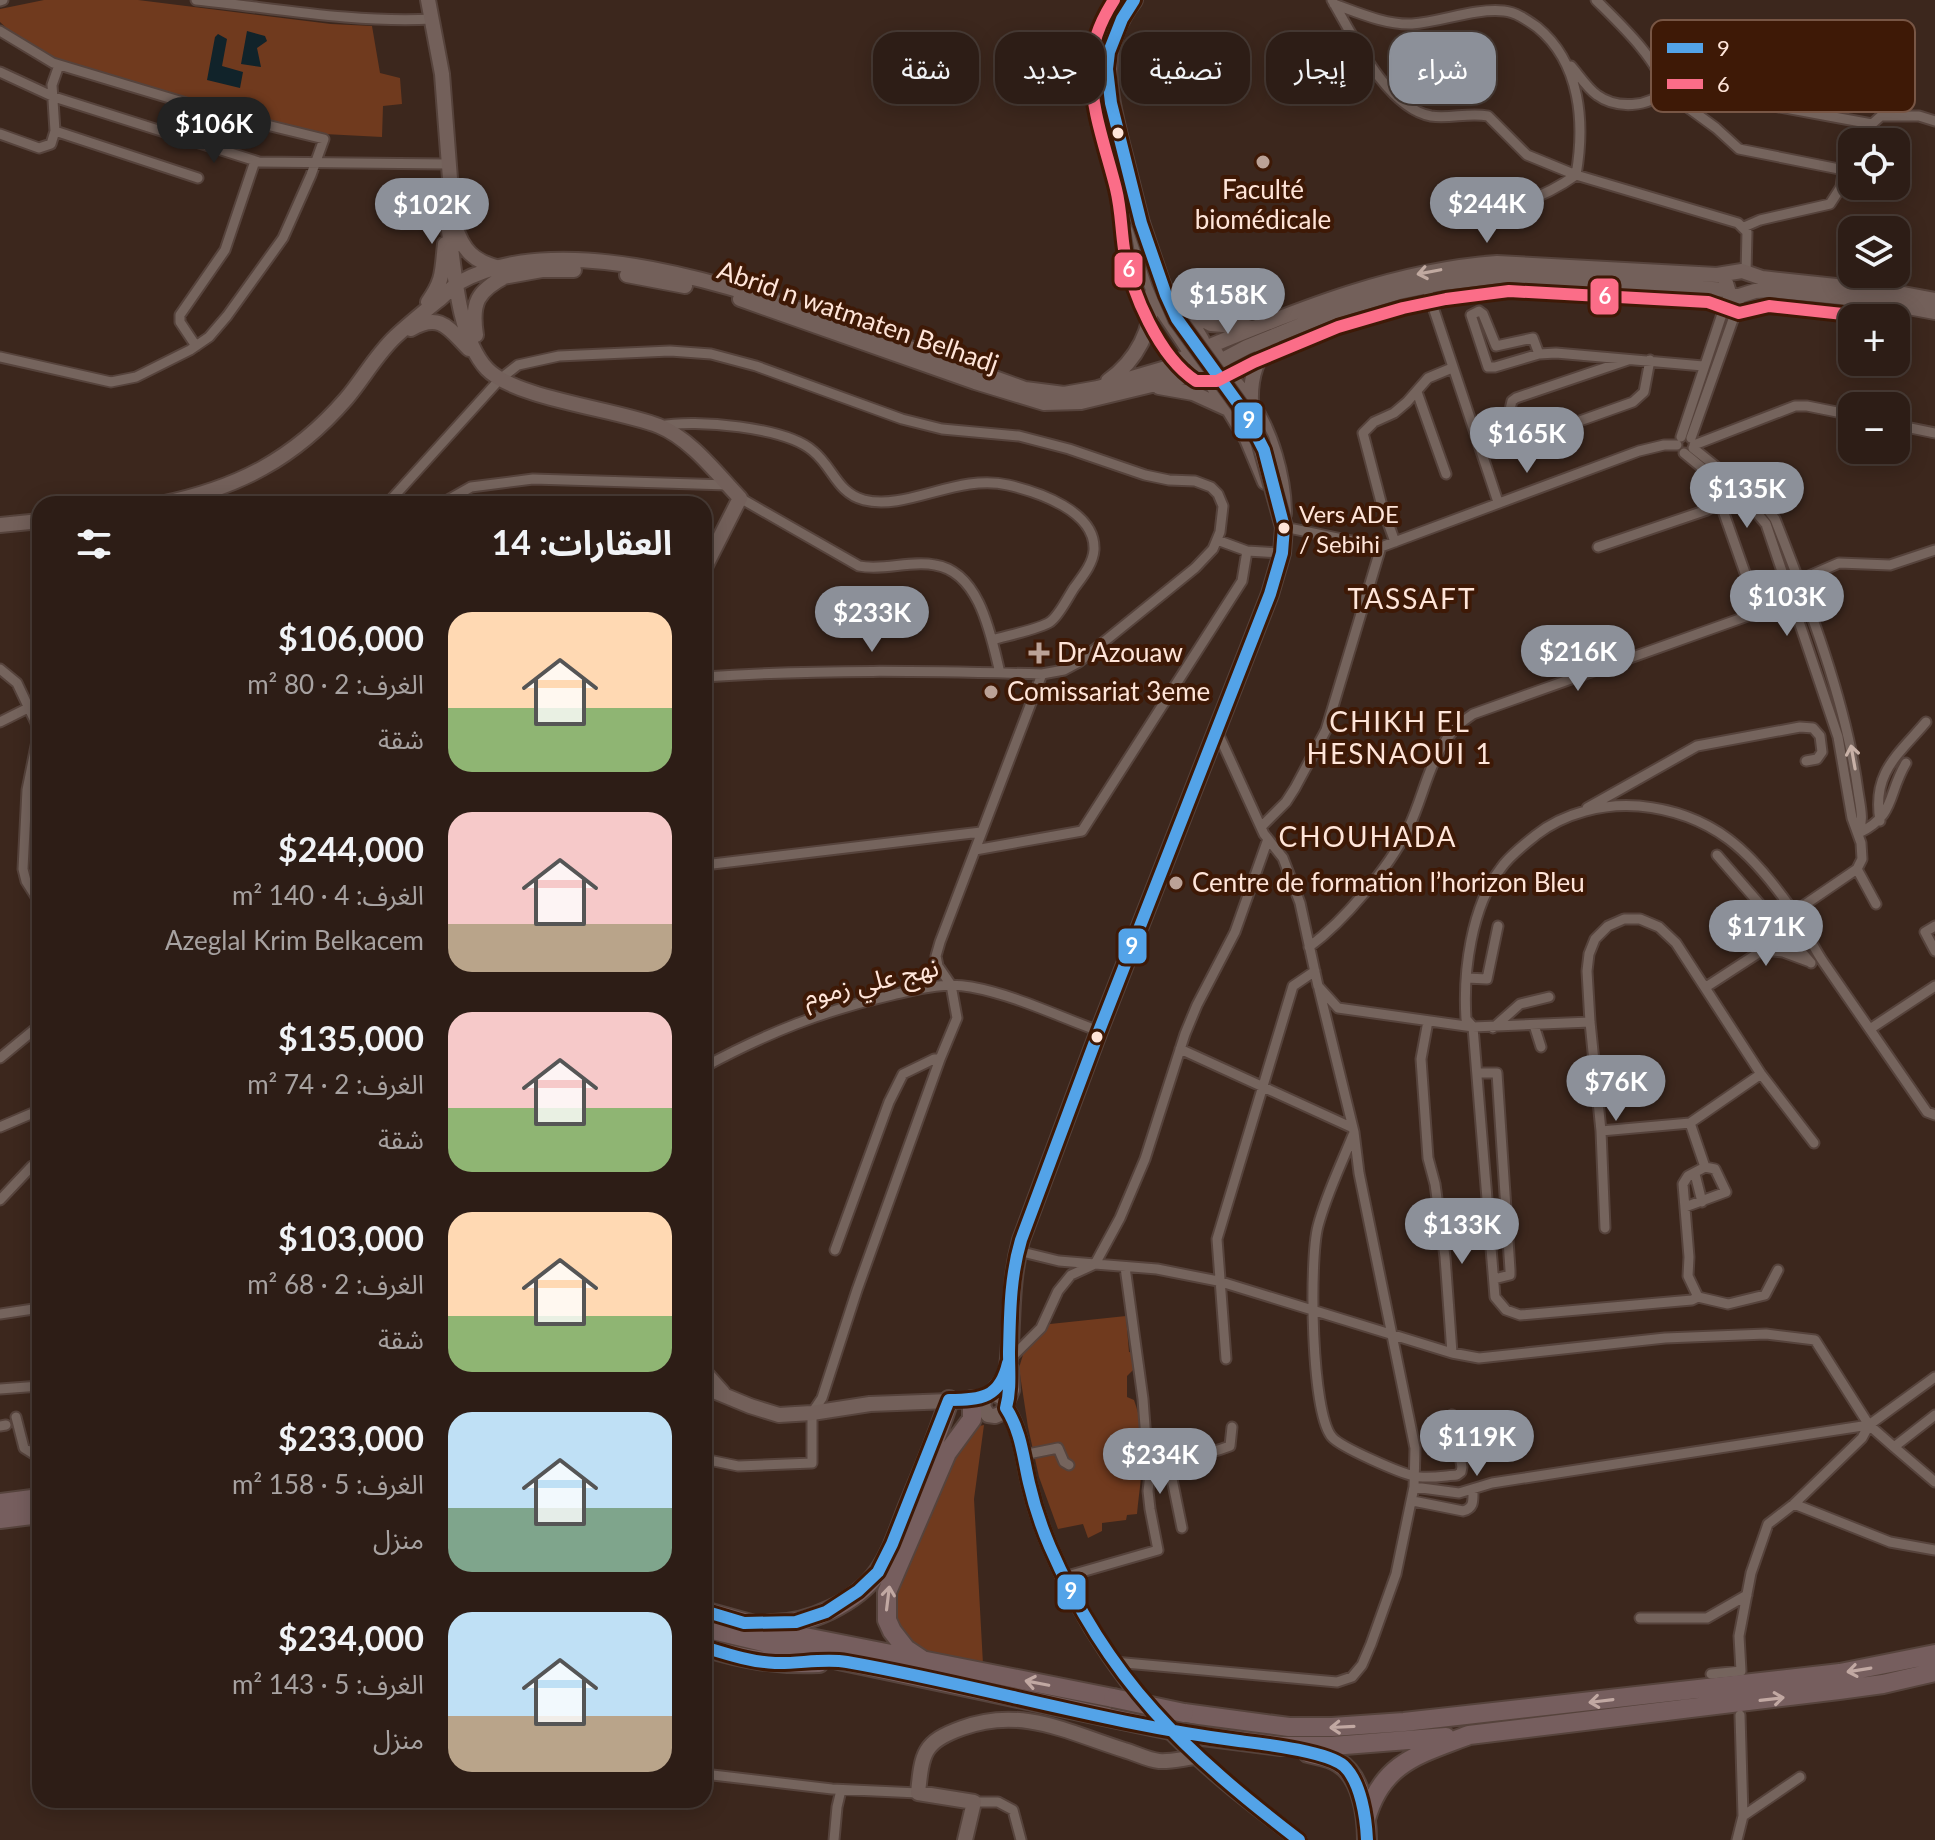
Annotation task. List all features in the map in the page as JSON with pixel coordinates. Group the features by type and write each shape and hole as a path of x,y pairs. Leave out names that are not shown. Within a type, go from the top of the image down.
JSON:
{"highway":[{"path":"744,1623 796,1622 826,1612 858,1591 878,1572 948,1405"},
{"path":"923,1661 906,1649 892,1631 887,1620 887,1592 941,1466 970,1422 989,1405"},
{"path":"0,1503 32,1499"},
{"path":"0,1519 32,1515"},
{"path":"712,1613 923,1661 1184,1713 1289,1727 1404,1722 1840,1673 1935,1654"},
{"path":"712,1630 1151,1726 1281,1746 1331,1759 1343,1765 1352,1777 1366,1819 1367,1840"},
{"path":"712,1649 772,1663 843,1661"},
{"path":"1281,1746 1386,1743 1469,1735 1839,1690 1935,1672"},
{"path":"1366,1819 1371,1800 1396,1766 1469,1735"}],"main road":[{"path":"428,0 442,74 451,218 466,331 486,368 500,379 527,390 660,426 679,438 740,498 712,553"},
{"path":"1134,0 1113,38 1107,69 1111,103 1140,217 1161,282 1177,319 1245,413 1260,441 1284,527"},
{"path":"712,1384 723,1394 779,1415 870,1404 989,1405 1011,1390 1010,1295 1018,1251 1099,1031 1270,594 1282,553 1282,482 1268,437 1251,402 1167,321 1152,289 1141,252 1140,217"},
{"path":"1140,217 1149,227 1181,308 1230,411 1247,439 1284,527"},
{"path":"451,218 466,252 503,272"},
{"path":"189,496 232,484 282,458 327,421 387,345 419,315 439,287 451,218"},
{"path":"479,352 474,319 478,297 503,272 546,260 655,270 761,296 1025,389 1064,394 1098,388 1206,358 1333,312 1426,286 1508,275 1769,290 1871,300 1935,312"},
{"path":"1181,308 1219,325 1260,326 1411,275 1466,266 1530,264 1736,289"},
{"name":"Abrid n watmaten Belhadj","path":"419,315 461,286 503,272 542,270 620,274 723,294 1044,403 1081,402 1185,377 1206,358"},
{"path":"1736,289 1737,271 1935,300"},
{"path":"1098,388 1120,372 1137,352 1151,315 1152,289"},
{"path":"387,345 427,322 441,323 479,352"},
{"path":"1206,358 1260,326"},
{"path":"1251,402 1253,372 1276,334"},
{"path":"1138,387 1193,393 1230,411"},
{"path":"1,524 32,522"},
{"path":"989,1405 1022,1450 1042,1529 1064,1577 1114,1662 1159,1719 1196,1757 1299,1840"},
{"path":"965,1840 974,1802 918,1793 928,1746 974,1724 1025,1719 1159,1761 1196,1757"}],"street":[{"path":"196,0 290,5 333,16 402,21 432,19"},
{"path":"1596,0 1621,24 1651,63"},
{"path":"1333,2 1371,17 1408,24 1493,11 1514,13 1545,34 1597,95 1610,102 1637,104 1651,99"},
{"path":"1333,2 1371,65 1398,98 1430,116 1488,116 1520,151 1576,175 1744,227 1760,220 1830,204 1841,187 1843,173 1839,169 1739,149 1694,112"},
{"path":"0,31 59,65 200,108 324,139 283,238 227,316 209,337 196,346 136,377 111,382 0,357"},
{"path":"1461,216 1530,201 1559,188 1576,175 1581,128 1578,99 1563,57"},
{"path":"0,134 39,148 51,144 55,131 52,85 59,65"},
{"path":"0,72 54,97 255,161 447,164"},
{"path":"1810,112 1872,124 1881,116 1919,116 1935,121"},
{"path":"55,131 198,178"},
{"path":"196,346 180,322 180,315 225,250 255,161"},
{"path":"1744,227 1748,242 1747,274"},
{"path":"1426,286 1498,502"},
{"path":"1687,444 1703,366 1736,289"},
{"path":"1687,444 1736,289"},
{"path":"1539,354 1533,338 1496,346 1483,314 1474,312 1471,315 1488,367 1539,354 1703,366"},
{"path":"396,496 500,379 518,365 559,356 670,351 711,354 756,366 902,419 942,429 1019,436 1145,475 1195,481 1211,487 1223,506 1220,532 1213,549 1195,568 1079,662 1064,670 1042,674 910,670 712,676"},
{"path":"1631,359 1516,398 1512,401 1510,412 1516,432 1524,438 1532,438 1627,406 1644,392 1650,360"},
{"path":"1395,542 1363,433 1374,422 1394,413 1428,378 1452,368"},
{"path":"1417,392 1446,474"},
{"path":"1284,527 1381,547 1658,445 1687,444 1795,406 1838,412"},
{"path":"660,426 676,423 715,424 796,441 814,451 844,491 874,502 981,482 1020,488 1081,518 1094,549 1089,565 1051,622 992,640"},
{"path":"1910,428 1935,433"},
{"path":"1687,444 1717,481 1763,519 1832,715 1852,818 1859,833"},
{"path":"1687,444 1772,514 1843,710 1862,817 1859,833 1862,859 1857,869 1794,912"},
{"path":"455,496 471,487 533,479 728,485"},
{"path":"1717,481 1720,502 1750,587"},
{"path":"740,498 859,566 935,565 950,570 963,580 974,595 992,640 1000,673"},
{"path":"1598,547 1707,510 1720,502"},
{"path":"1217,540 1247,551 1282,553"},
{"path":"1261,827 1286,802 1326,730 1381,547"},
{"path":"1309,947 1335,927 1391,857 1409,827 1425,778 1449,735 1465,719 1481,710 1759,612 1775,605 1817,571 1839,563 1890,565 1935,550"},
{"path":"975,850 1082,831 1242,581 1247,551"},
{"path":"0,669 17,683 32,716"},
{"path":"712,1461 738,1466 812,1463 822,1398 857,1290 957,1018 951,985 938,966 936,956 1042,674"},
{"path":"0,722 28,708"},
{"path":"1880,821 1877,801 1879,784 1895,758 1926,722"},
{"path":"1778,1270 1765,1295 1728,1304 1698,1297 1520,1315 1506,1310 1495,1297 1473,1027 1466,1019 1467,978 1470,944 1487,892 1500,868 1543,830 1697,746 1807,727 1818,732 1822,748 1820,756 1806,761"},
{"path":"1114,1662 1337,1682 1352,1677 1362,1665 1371,1644 1396,1574 1413,1501 1415,1448 1359,1173 1354,1130 1300,903 1283,858 1261,827 1217,731"},
{"path":"1859,833 1880,821 1906,763"},
{"path":"32,765 27,790 23,869 32,890"},
{"path":"1570,817 1622,805 1651,807 1701,820 1722,833 1753,861 1794,912 1824,963 1927,1112 1935,1115"},
{"path":"712,864 981,832"},
{"path":"1009,1360 1041,1328 1058,1291 1071,1275 1095,1264 1120,1218 1145,1159 1197,1005 1235,932 1268,839"},
{"path":"1717,855 1811,963"},
{"path":"1857,869 1876,904"},
{"path":"1605,1228 1601,1131 1587,971 1595,939 1608,926 1624,919 1640,919 1659,927 1676,943 1761,1074 1814,1143"},
{"path":"1467,978 1487,979 1498,926"},
{"path":"1935,926 1925,932 1935,951"},
{"path":"1706,987 1763,950 1783,952 1811,963 1824,963"},
{"path":"1818,977 1824,963"},
{"path":"1226,1359 1217,1239 1293,986 1315,971"},
{"name":"نهج علي زموم","path":"712,1063 802,1019 867,1000 951,985 1003,996 1099,1031"},
{"path":"1318,986 1338,1008 1473,1027 1590,1022"},
{"path":"1870,1029 1935,986"},
{"path":"1493,1028 1520,1004 1549,997"},
{"path":"1428,1021 1421,1059 1428,1158 1435,1184 1445,1257 1452,1353"},
{"path":"1534,1025 1541,1047"},
{"path":"0,1058 32,1032"},
{"path":"1180,1049 1354,1130"},
{"path":"835,1250 889,1102 903,1074 940,1059"},
{"path":"1477,1073 1497,1073 1505,1164 1510,1275 1494,1279"},
{"path":"1601,1131 1690,1123 1761,1074"},
{"path":"0,1127 32,1113"},
{"path":"1690,1123 1705,1167"},
{"path":"1354,1130 1317,1228 1311,1271 1318,1382 1329,1435 1339,1444 1414,1482 1459,1493 1492,1483 1869,1425"},
{"path":"0,1200 32,1166"},
{"path":"1685,1207 1726,1192 1715,1169 1705,1167 1688,1176 1683,1184 1688,1276 1698,1297"},
{"path":"1695,1174 1702,1202"},
{"path":"1018,1251 1059,1261 1157,1269 1218,1281 1452,1353 1479,1358 1665,1338 1766,1334 1809,1337 1819,1345 1869,1425 1935,1482"},
{"path":"1064,1577 1158,1550 1150,1509 1148,1491 1151,1466 1147,1454 1143,1399 1125,1267"},
{"path":"0,1314 32,1309"},
{"path":"1711,1674 1741,1671 1739,1636 1751,1573 1768,1524 1794,1504 1862,1438 1869,1425 1935,1377"},
{"path":"0,1389 32,1387"},
{"path":"1414,1482 1461,1472 1452,1415"},
{"path":"1894,1447 1935,1415"},
{"path":"16,1417 24,1448 32,1453"},
{"path":"1147,1454 1210,1454 1230,1446 1232,1427"},
{"path":"1022,1450 1058,1448 1064,1462 1069,1465"},
{"path":"1161,1456 1172,1479 1182,1528"},
{"path":"1413,1501 1463,1511 1473,1503 1473,1491"},
{"path":"1794,1504 1890,1542 1935,1550"},
{"path":"1640,1618 1707,1618 1747,1595"},
{"path":"1737,1840 1743,1816 1740,1715"},
{"path":"712,1775 841,1790 918,1793"},
{"path":"1743,1816 1800,1777"},
{"path":"834,1840 841,1790"},
{"path":"974,1802 998,1802 1013,1810 1021,1840"}],"shaded area":[{"path":"44,0 138,0 331,24 372,26 380,73 400,78 402,104 383,106 382,137 324,134 246,116 57,60 16,37 0,22 0,9"},
{"path":"1126,1316 1129,1352 1136,1353 1137,1366 1127,1376 1127,1397 1134,1400 1143,1443 1137,1514 1127,1515 1126,1520 1102,1523 1102,1531 1088,1538 1083,1524 1058,1529 1039,1477 1019,1368 1025,1348 1050,1324"},
{"path":"984,1425 974,1499 983,1664 916,1650 891,1616 897,1578 940,1480 974,1427"}],"water":[{"path":"247,31 265,36 267,41 257,48 261,67 241,64"},
{"path":"218,34 227,39 222,66 243,72 240,88 207,80"}],"transit line":[{"name":"6","path":"1114,0 1101,24 1091,60 1096,114 1118,196 1124,249 1133,284 1149,322 1170,356 1196,381 1217,381 1338,327 1403,308 1509,291 1708,302 1739,313 1769,306 1838,313"},
{"name":"9","path":"1134,0 1122,19 1109,52 1107,69 1111,103 1141,223 1177,319 1245,413 1264,450 1284,527 1282,553 1270,594 1021,1240 1011,1295 1006,1408 1018,1435 1033,1499 1047,1539 1097,1637 1124,1676 1186,1744 1299,1840"},
{"name":"9","path":"712,1613 744,1623 796,1622 826,1612 858,1591 878,1572 892,1544 949,1400 988,1395 1000,1384 1008,1363"},
{"name":"9","path":"712,1649 766,1662 847,1662 1140,1725 1324,1756 1344,1766 1355,1781 1364,1811 1367,1840"}],"place":[{"name":"Faculté biomédicale","path":"1263,162"},
{"name":"Vers ADE / Sebihi","path":"1284,528"},
{"name":"Dr Azouaw","path":"1039,653"},
{"name":"Comissariat 3eme","path":"991,692"},
{"name":"Centre de formation l’horizon Bleu","path":"1176,883"}],"district":[{"name":"TASSAFT","path":"1412,599"},
{"name":"CHIKH EL HESNAOUI 1","path":"1400,738"},
{"name":"CHOUHADA","path":"1368,837"}]}
